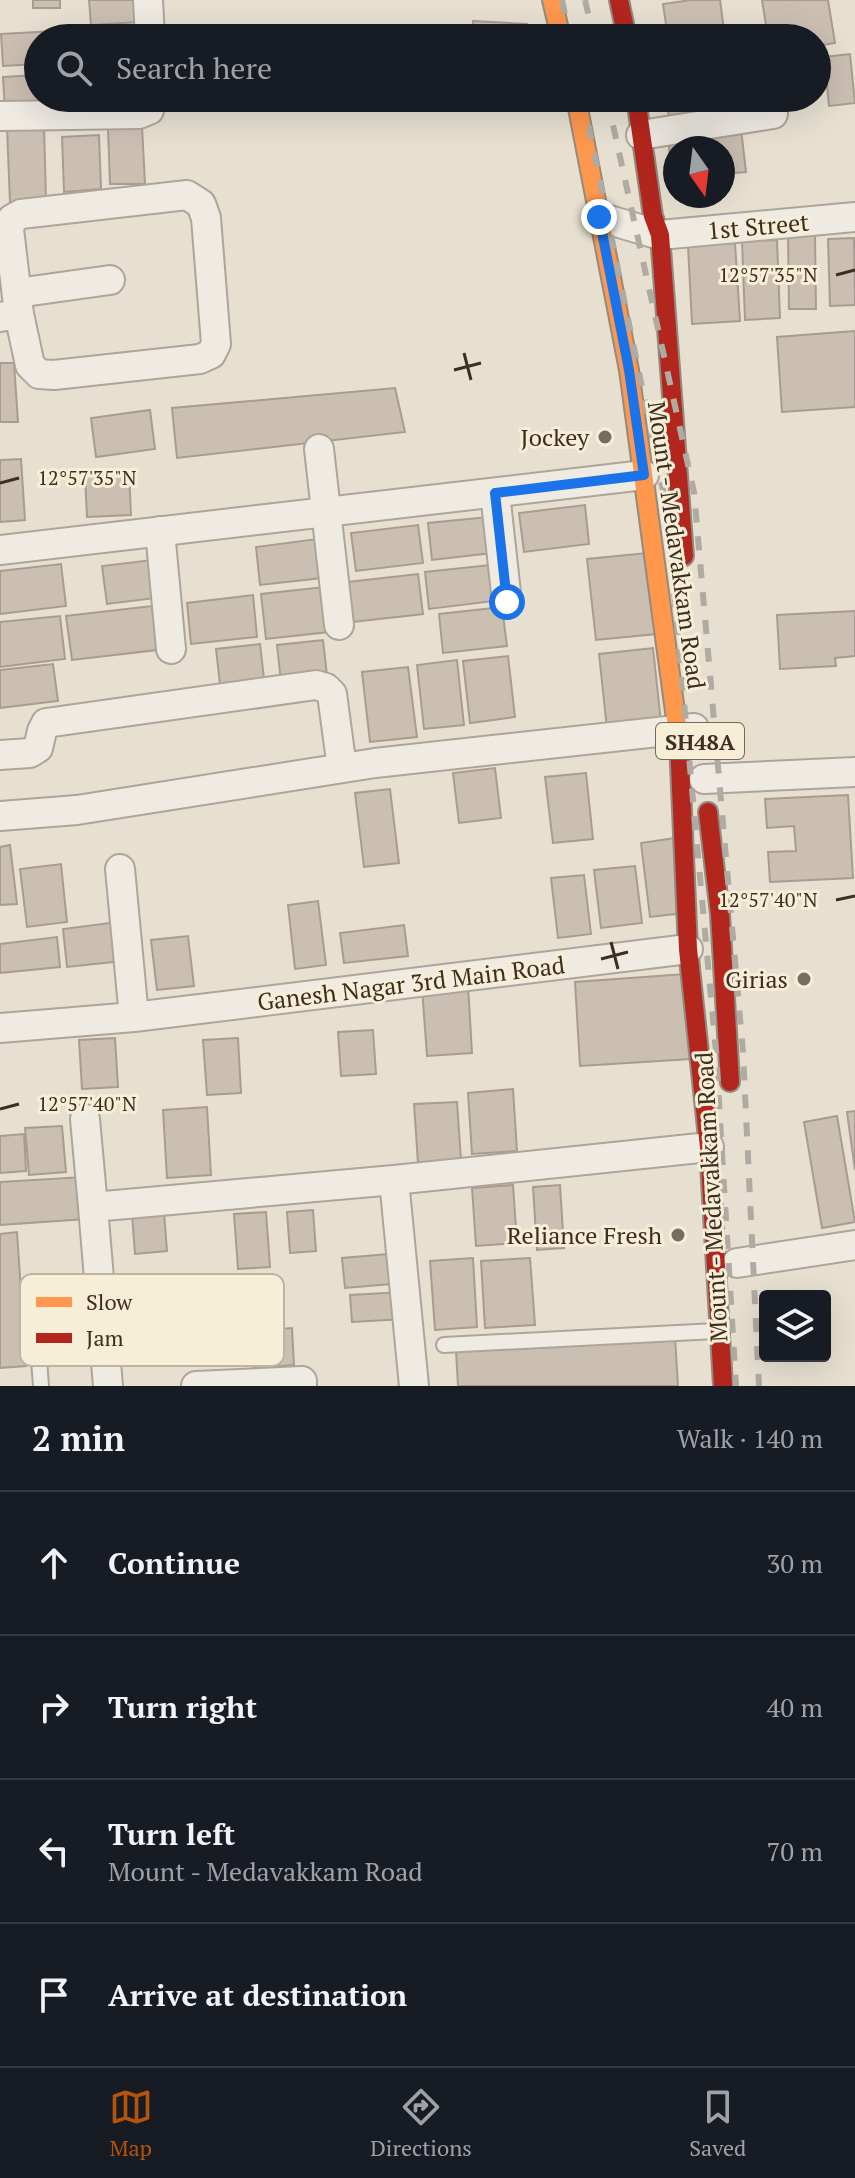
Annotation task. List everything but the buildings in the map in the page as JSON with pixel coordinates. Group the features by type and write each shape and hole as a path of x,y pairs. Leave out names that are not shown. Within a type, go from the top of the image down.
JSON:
{"main road":[{"path":"552,0 558,24"},
{"path":"619,0 624,24"},
{"name":"Mount - Medavakkam Road","path":"579,112 629,370 644,475 694,728 688,949 709,1147 723,1386"},
{"name":"Mount - Medavakkam Road","path":"638,112 653,216 660,235 685,577"},
{"name":"Mount - Medavakkam Road","path":"704,773 720,914 731,1099"}],"street":[{"path":"148,0 149,24"},
{"path":"0,112 144,112"},
{"path":"641,135 773,114"},
{"path":"187,195 201,204 206,218 216,344 211,354 200,359 39,374 30,365 12,308 9,229 12,219 21,214 187,195"},
{"path":"599,217 660,235"},
{"name":"1st Street","path":"660,235 855,217"},
{"path":"12,308 110,280"},
{"path":"319,449 339,625"},
{"path":"0,550 644,475"},
{"path":"495,493 507,602"},
{"path":"160,531 171,649"},
{"path":"0,755 30,753 38,748 46,723 316,685 332,694 342,768"},
{"path":"0,816 77,810 342,768 694,728"},
{"path":"704,773 855,772"},
{"path":"120,869 134,1017"},
{"name":"Ganesh Nagar 3rd Main Road","path":"0,1028 134,1017 688,949"},
{"path":"85,1119 99,1274"},
{"path":"93,1207 709,1147"},
{"path":"394,1180 414,1386"},
{"path":"737,1262 855,1245"},
{"path":"106,1366 108,1386"},
{"path":"196,1386 302,1381 302,1386"}],"lane":[{"path":"444,1345 720,1331"},
{"path":"40,1366 41,1386"}],"railway":[{"path":"562,0 567,24"},
{"path":"585,0 591,24"},
{"path":"586,112 666,505 716,1052 736,1386"},
{"path":"610,112 694,492 743,1052 759,1386"}],"traffic: slow":[{"path":"552,0 558,24"},
{"path":"579,112 629,370 679,741"}],"traffic: jam":[{"path":"619,0 624,24"},
{"path":"638,112 653,216 660,235 684,556"},
{"path":"679,741 688,949 709,1147 723,1386"},
{"path":"708,812 720,914 730,1082"}],"place":[{"name":"Jockey","path":"605,437"},
{"name":"Girias","path":"804,979"},
{"name":"Reliance Fresh","path":"678,1235"}],"route":[{"path":"507,602 495,493 644,475 629,370 599,217"}]}
